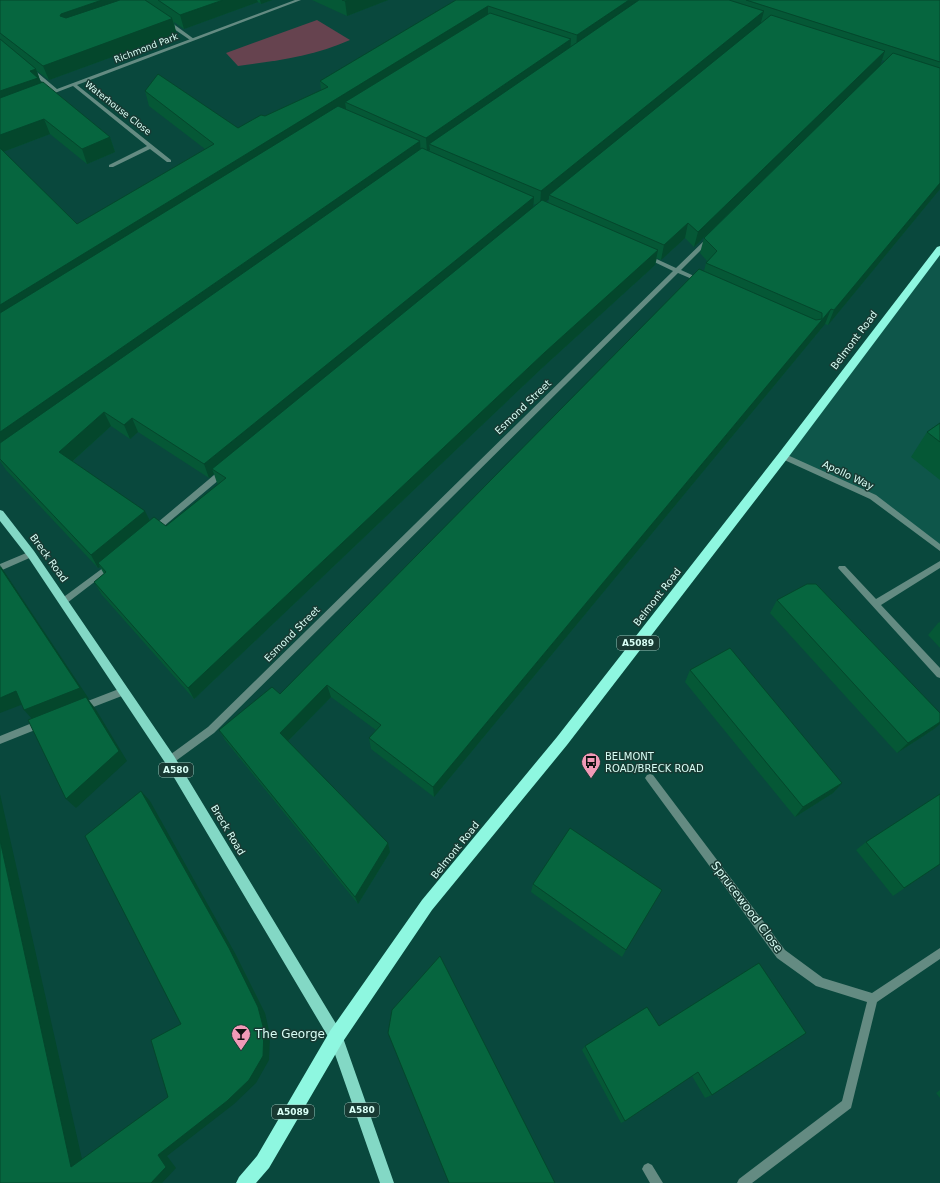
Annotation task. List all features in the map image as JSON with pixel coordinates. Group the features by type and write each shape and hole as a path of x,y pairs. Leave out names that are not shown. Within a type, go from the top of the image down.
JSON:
{"highway":[{"name":"Belmont Road","path":"336,1037 427,905 562,741 783,456 940,249"},
{"name":"A5089","path":"245,1183 263,1162 336,1037"}],"main road":[{"name":"Breck Road","path":"0,514 31,554 64,601 170,760 336,1037 387,1183"}],"street":[{"name":"Richmond Park","path":"42,96 299,0"},
{"path":"160,17 192,39"},
{"path":"27,66 56,91"},
{"name":"Waterhouse Close","path":"74,85 169,161"},
{"name":"Waterhouse Close","path":"111,166 151,146"},
{"name":"Esmond Street","path":"170,760 211,730 717,231"},
{"path":"642,254 711,285"},
{"name":"Apollo Way","path":"783,456 873,497 940,548"},
{"path":"146,536 228,468"},
{"path":"0,568 31,554"},
{"path":"64,601 115,561"},
{"path":"875,604 940,564"},
{"path":"842,568 940,674"},
{"path":"74,711 124,691"},
{"path":"0,740 53,719"},
{"name":"Sprucewood Close","path":"650,778 782,954 820,982 873,999"},
{"path":"743,1183 847,1104 873,999 940,952"},
{"path":"648,1169 657,1183"}],"shaded area":[{"path":"317,20 350,40 309,54 281,60 238,66 226,53"},
{"path":"940,249 940,548 873,497 783,456"}],"building":[{"path":"0,0 102,0 61,14 60,16 66,18 120,0 145,0 172,18 43,66 0,33"},
{"path":"158,0 223,0 180,15"},
{"path":"456,0 629,0 577,35 488,6 0,305 0,148 77,224 214,144 145,91 158,74 238,128 261,115 265,116 328,87 320,81"},
{"path":"639,0 729,0 764,11 541,191 429,144"},
{"path":"746,0 940,0 940,62"},
{"path":"490,13 571,39 426,138 345,102"},
{"path":"771,15 885,51 698,232 688,223 664,245 549,195"},
{"path":"0,39 36,69 30,71 38,78 0,91"},
{"path":"893,53 940,68 940,183 834,310 831,309 433,787 369,738 381,725 327,685 280,733 388,843 355,897 219,730 272,687 280,694 699,269 816,320 822,319 822,313 706,263 717,251 704,238"},
{"path":"43,82 110,137 82,149 44,119 0,135 0,98"},
{"path":"338,106 420,141 0,432 0,313"},
{"path":"422,148 534,197 204,464 132,418 124,425 104,412 59,452 145,511 91,555 0,459 0,443"},
{"path":"542,200 658,250 544,353 188,688 94,582 106,572 98,563 154,517 166,526 226,478 212,469"},
{"path":"940,423 940,442 927,432"},
{"path":"0,567 80,688 24,710 16,691 0,698"},
{"path":"807,584 816,584 940,713 940,722 908,743 777,600"},
{"path":"730,648 842,783 803,807 690,670"},
{"path":"86,697 119,751 66,799 28,720"},
{"path":"141,791 229,948 258,1007 264,1030 263,1056 249,1080 227,1101 158,1155 166,1167 151,1183 0,1183 0,840 71,1167 168,1097 151,1040 181,1024 85,836"},
{"path":"940,794 940,864 904,888 866,842"},
{"path":"570,828 662,890 626,950 533,884"},
{"path":"440,956 555,1183 449,1183 388,1033 392,1010"},
{"path":"759,963 806,1033 712,1095 698,1072 625,1121 585,1046 647,1007 659,1026"}],"place":[{"name":"BELMONT ROAD/BRECK ROAD","path":"591,779"},
{"name":"The George","path":"241,1051"}]}
